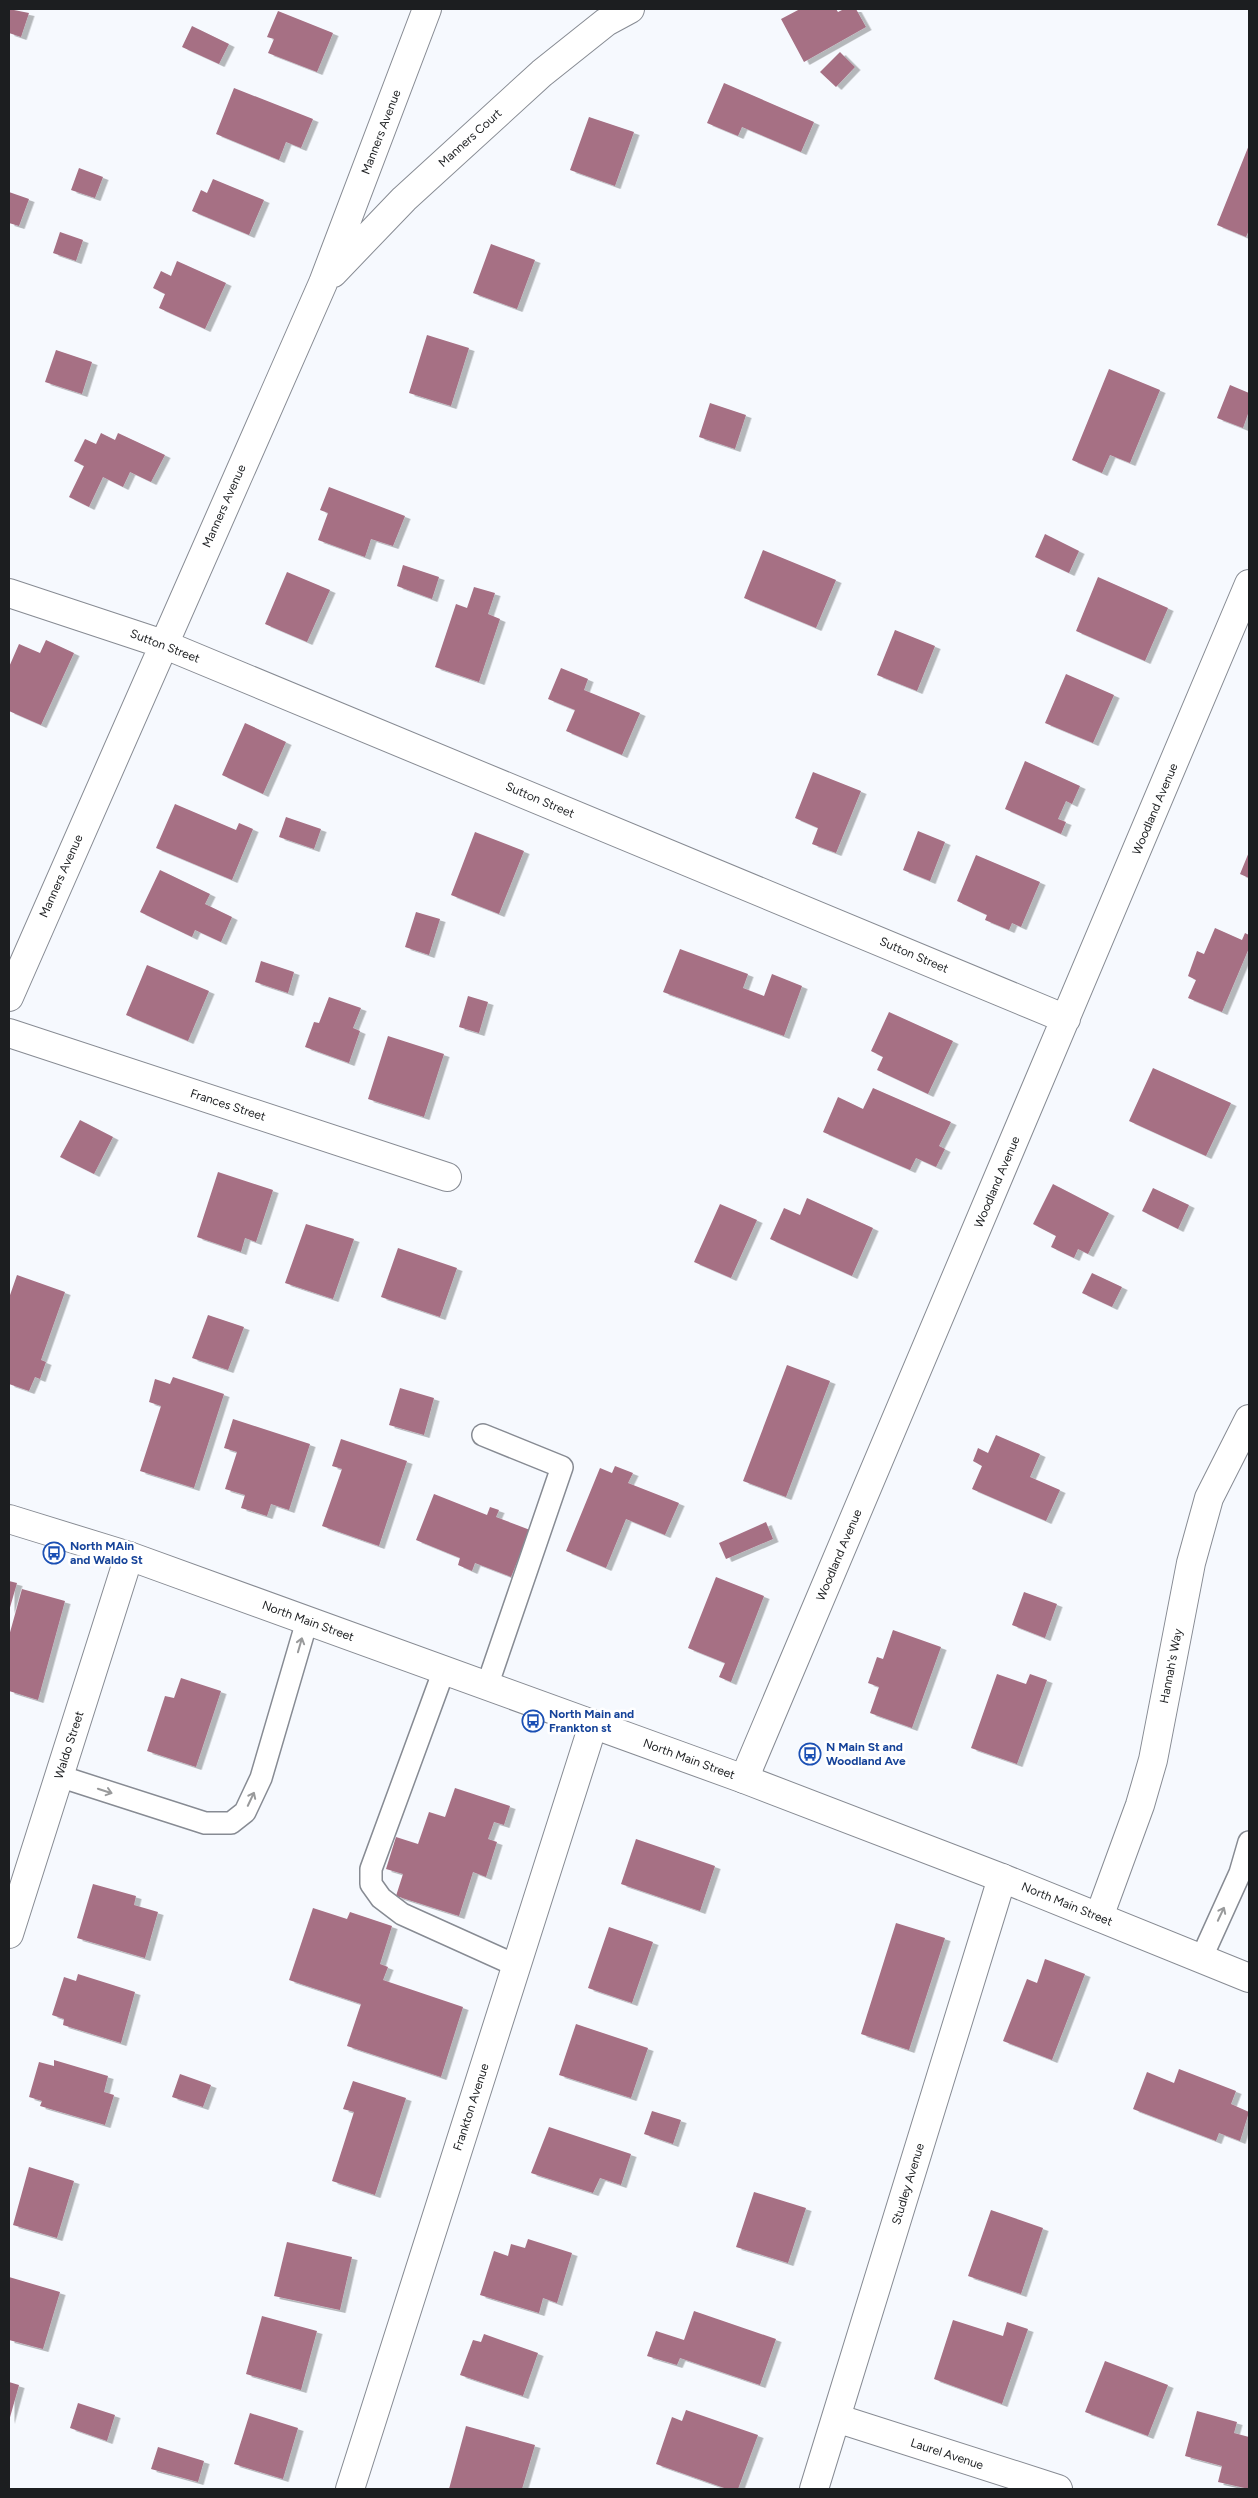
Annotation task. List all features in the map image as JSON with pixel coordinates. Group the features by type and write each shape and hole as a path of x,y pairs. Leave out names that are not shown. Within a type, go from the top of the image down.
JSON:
{"street":[{"name":"Manners Avenue","path":"9,997 323,283 427,9"},
{"name":"Manners Court","path":"323,283 404,199 542,72 606,22 630,9"},
{"name":"Woodland Avenue","path":"744,1779 1249,584"},
{"name":"Sutton Street","path":"9,593 163,644 1066,1019"},
{"name":"Frances Street","path":"9,1033 447,1178"},
{"name":"Hannah's Way","path":"1099,1917 1140,1805 1153,1760 1191,1563 1209,1498 1249,1419"},
{"name":"North Main Street","path":"9,1519 129,1556 744,1779 1002,1878 1249,1978"},
{"name":"Waldo Street","path":"9,1934 129,1556"},
{"name":"Frankton Avenue","path":"350,2489 515,1965 593,1725"},
{"name":"Studley Avenue","path":"814,2489 1002,1878"},
{"name":"Laurel Avenue","path":"836,2418 1058,2489"}],"lane":[{"path":"484,1435 562,1467 487,1686"},
{"path":"59,1776 205,1823 231,1823 245,1812 261,1778 307,1621"},
{"path":"444,1670 371,1869 371,1884 381,1898 402,1914 515,1965"},
{"path":"1201,1959 1240,1872 1249,1842"}],"building":[{"path":"9,9 29,13 21,37 9,33"},
{"path":"800,9 836,9 838,12 844,9 856,9 866,27 804,62 781,19"},
{"path":"278,11 333,33 317,72 268,53 274,39 267,37"},
{"path":"192,26 229,44 219,64 182,47"},
{"path":"840,52 855,67 836,87 820,72"},
{"path":"724,83 814,122 801,152 742,127 738,136 707,123"},
{"path":"234,88 313,119 301,148 286,142 279,160 216,134"},
{"path":"589,117 634,132 615,186 570,170"},
{"path":"1249,145 1249,230 1246,237 1217,225"},
{"path":"79,168 103,177 95,198 71,190"},
{"path":"213,179 264,200 249,235 192,211 201,190 207,193"},
{"path":"9,192 29,199 19,226 9,223"},
{"path":"60,232 83,240 76,261 53,253"},
{"path":"491,244 535,260 517,309 473,293"},
{"path":"177,261 226,283 205,329 159,308 165,294 153,288 161,271 171,276"},
{"path":"427,335 469,348 451,406 409,393"},
{"path":"56,350 92,362 82,394 45,382"},
{"path":"1109,369 1160,390 1130,463 1110,455 1102,473 1072,460"},
{"path":"1230,385 1249,393 1249,411 1243,428 1217,418"},
{"path":"710,403 746,415 735,449 699,437"},
{"path":"101,433 115,440 118,433 165,455 151,482 130,472 123,487 103,477 89,507 69,497 84,466 74,461 85,439 96,444"},
{"path":"329,487 405,516 393,546 371,539 365,557 318,540 328,513 320,510"},
{"path":"1045,534 1079,551 1069,573 1035,557"},
{"path":"763,550 836,580 816,628 744,598"},
{"path":"403,565 439,577 432,599 397,586"},
{"path":"287,572 330,590 307,642 265,624"},
{"path":"1098,577 1168,608 1145,661 1076,631"},
{"path":"474,587 495,593 488,614 500,619 479,682 435,667 456,604 467,608"},
{"path":"895,630 935,646 917,691 877,675"},
{"path":"46,640 74,653 41,725 9,711 9,667 19,644 40,653"},
{"path":"561,668 588,679 584,690 640,713 622,755 566,731 575,710 548,699"},
{"path":"1066,674 1114,695 1093,743 1045,723"},
{"path":"245,723 286,742 263,794 222,775"},
{"path":"1025,761 1080,786 1072,804 1066,801 1058,819 1066,822 1061,834 1005,809"},
{"path":"813,772 861,791 836,853 812,844 818,828 795,818"},
{"path":"175,804 236,830 239,823 253,829 232,880 156,848"},
{"path":"286,817 321,829 314,849 279,837"},
{"path":"918,831 945,842 930,881 903,870"},
{"path":"475,832 524,851 499,914 451,895"},
{"path":"1249,852 1249,878 1240,874"},
{"path":"976,855 1040,882 1021,927 1012,923 1009,930 985,920 987,915 957,901"},
{"path":"160,870 210,894 205,904 232,917 221,942 195,930 192,937 140,912"},
{"path":"416,912 440,919 429,955 405,947"},
{"path":"1215,928 1242,940 1245,933 1249,935 1249,948 1222,1012 1188,998 1196,980 1188,976 1197,951 1204,954"},
{"path":"680,949 748,974 743,988 764,996 772,974 802,986 784,1036 663,992"},
{"path":"261,961 294,972 288,993 255,982"},
{"path":"147,965 209,991 188,1041 126,1015"},
{"path":"468,996 488,1002 479,1033 459,1027"},
{"path":"329,997 361,1008 353,1028 360,1031 349,1063 305,1047 314,1022 319,1023"},
{"path":"889,1012 953,1041 928,1094 877,1070 883,1057 871,1051"},
{"path":"388,1036 444,1054 424,1117 368,1099"},
{"path":"1153,1068 1231,1103 1206,1156 1129,1121"},
{"path":"873,1088 951,1122 939,1146 945,1149 936,1167 916,1158 910,1170 823,1132 838,1097 863,1109"},
{"path":"80,1120 113,1137 94,1174 60,1157"},
{"path":"218,1172 273,1190 256,1242 245,1238 241,1252 197,1237"},
{"path":"1053,1184 1109,1213 1088,1254 1078,1249 1074,1258 1051,1247 1056,1236 1033,1224"},
{"path":"1153,1188 1189,1205 1178,1229 1142,1211"},
{"path":"807,1198 873,1228 852,1276 770,1239 784,1208 800,1215"},
{"path":"720,1204 757,1220 731,1278 694,1262"},
{"path":"306,1224 354,1239 333,1299 285,1283"},
{"path":"398,1248 457,1268 440,1317 381,1297"},
{"path":"1092,1273 1122,1287 1112,1307 1082,1293"},
{"path":"17,1275 65,1292 41,1360 46,1362 40,1379 35,1377 29,1391 9,1384 9,1298"},
{"path":"208,1315 244,1327 228,1370 192,1358"},
{"path":"787,1365 830,1381 786,1497 743,1481"},
{"path":"173,1377 224,1394 194,1488 140,1471 161,1406 149,1402 155,1379 170,1384"},
{"path":"400,1388 434,1398 424,1435 389,1425"},
{"path":"233,1419 310,1444 289,1510 271,1504 267,1516 241,1508 245,1495 225,1489 237,1452 224,1448"},
{"path":"996,1435 1040,1454 1030,1477 1060,1490 1046,1521 972,1489 982,1466 973,1461 978,1448 988,1453"},
{"path":"341,1439 407,1461 379,1546 322,1526 342,1469 332,1466"},
{"path":"615,1466 633,1473 628,1483 679,1503 665,1535 626,1519 606,1568 566,1551 600,1468 612,1473"},
{"path":"434,1494 487,1515 490,1507 499,1510 496,1517 530,1530 511,1577 475,1563 472,1571 458,1565 460,1558 416,1540"},
{"path":"766,1522 773,1539 726,1559 719,1543"},
{"path":"716,1577 764,1596 731,1682 719,1677 725,1663 688,1648"},
{"path":"9,1581 17,1583 9,1611"},
{"path":"22,1589 65,1601 38,1700 9,1691 9,1636"},
{"path":"1024,1592 1057,1604 1045,1638 1012,1625"},
{"path":"893,1630 941,1647 912,1728 870,1713 879,1687 868,1683 877,1657 883,1659"},
{"path":"997,1674 1026,1684 1030,1674 1047,1680 1017,1764 971,1748"},
{"path":"181,1678 221,1691 196,1767 147,1751 165,1696 174,1698"},
{"path":"455,1788 510,1806 504,1825 494,1822 488,1839 497,1842 486,1877 473,1872 459,1916 396,1896 403,1874 386,1869 396,1837 418,1844 429,1812 445,1817"},
{"path":"636,1839 715,1866 700,1911 621,1884"},
{"path":"93,1884 136,1896 134,1905 158,1912 145,1958 77,1938"},
{"path":"313,1908 347,1919 350,1912 392,1926 380,1964 388,1967 383,1980 463,2007 441,2077 347,2046 361,2004 289,1980"},
{"path":"896,1923 945,1938 909,2050 861,2034"},
{"path":"609,1927 653,1942 632,2003 588,1988"},
{"path":"1045,1959 1085,1974 1052,2060 1003,2041 1027,1979 1037,1983"},
{"path":"78,1974 135,1992 121,2043 63,2025 64,2019 52,2015 64,1977 76,1981"},
{"path":"576,2024 648,2048 631,2098 559,2075"},
{"path":"54,2060 108,2076 104,2092 114,2095 105,2125 40,2106 42,2101 29,2097 39,2062 54,2066"},
{"path":"1179,2069 1236,2091 1231,2104 1249,2112 1240,2141 1219,2133 1216,2141 1133,2109 1147,2072 1174,2083"},
{"path":"180,2074 211,2085 203,2107 172,2097"},
{"path":"353,2081 406,2098 375,2195 332,2181 354,2112 343,2109"},
{"path":"652,2111 681,2120 673,2144 644,2134"},
{"path":"549,2127 631,2154 621,2185 600,2178 593,2193 531,2173"},
{"path":"29,2167 74,2181 57,2238 13,2225"},
{"path":"754,2192 806,2208 788,2263 736,2247"},
{"path":"991,2210 1043,2228 1021,2294 968,2276"},
{"path":"528,2239 572,2253 557,2303 543,2298 539,2313 480,2295 494,2251 508,2256 511,2244 525,2248"},
{"path":"287,2242 352,2257 340,2310 274,2296"},
{"path":"9,2277 60,2292 43,2349 9,2340"},
{"path":"694,2311 776,2339 760,2385 680,2358 677,2365 647,2356 656,2331 684,2340"},
{"path":"262,2316 317,2331 301,2390 246,2374"},
{"path":"953,2320 1003,2336 1007,2322 1028,2329 1002,2404 934,2379"},
{"path":"484,2334 538,2353 523,2396 460,2375 473,2340 481,2342"},
{"path":"1105,2361 1168,2385 1148,2436 1085,2412"},
{"path":"9,2382 19,2385 9,2421"},
{"path":"78,2403 115,2415 107,2441 70,2428"},
{"path":"686,2410 758,2435 738,2489 727,2489 656,2464 672,2417 682,2421"},
{"path":"1197,2411 1237,2422 1234,2433 1249,2437 1249,2489 1218,2482 1222,2466 1185,2456"},
{"path":"250,2413 298,2428 283,2479 234,2464"},
{"path":"466,2426 535,2445 522,2489 449,2489"},
{"path":"158,2447 204,2461 198,2482 151,2469"}],"place":[{"name":"North MAin and Waldo St","path":"54,1553"},
{"name":"North Main and Frankton st","path":"533,1721"},
{"name":"N Main St and Woodland Ave","path":"810,1754"}]}
